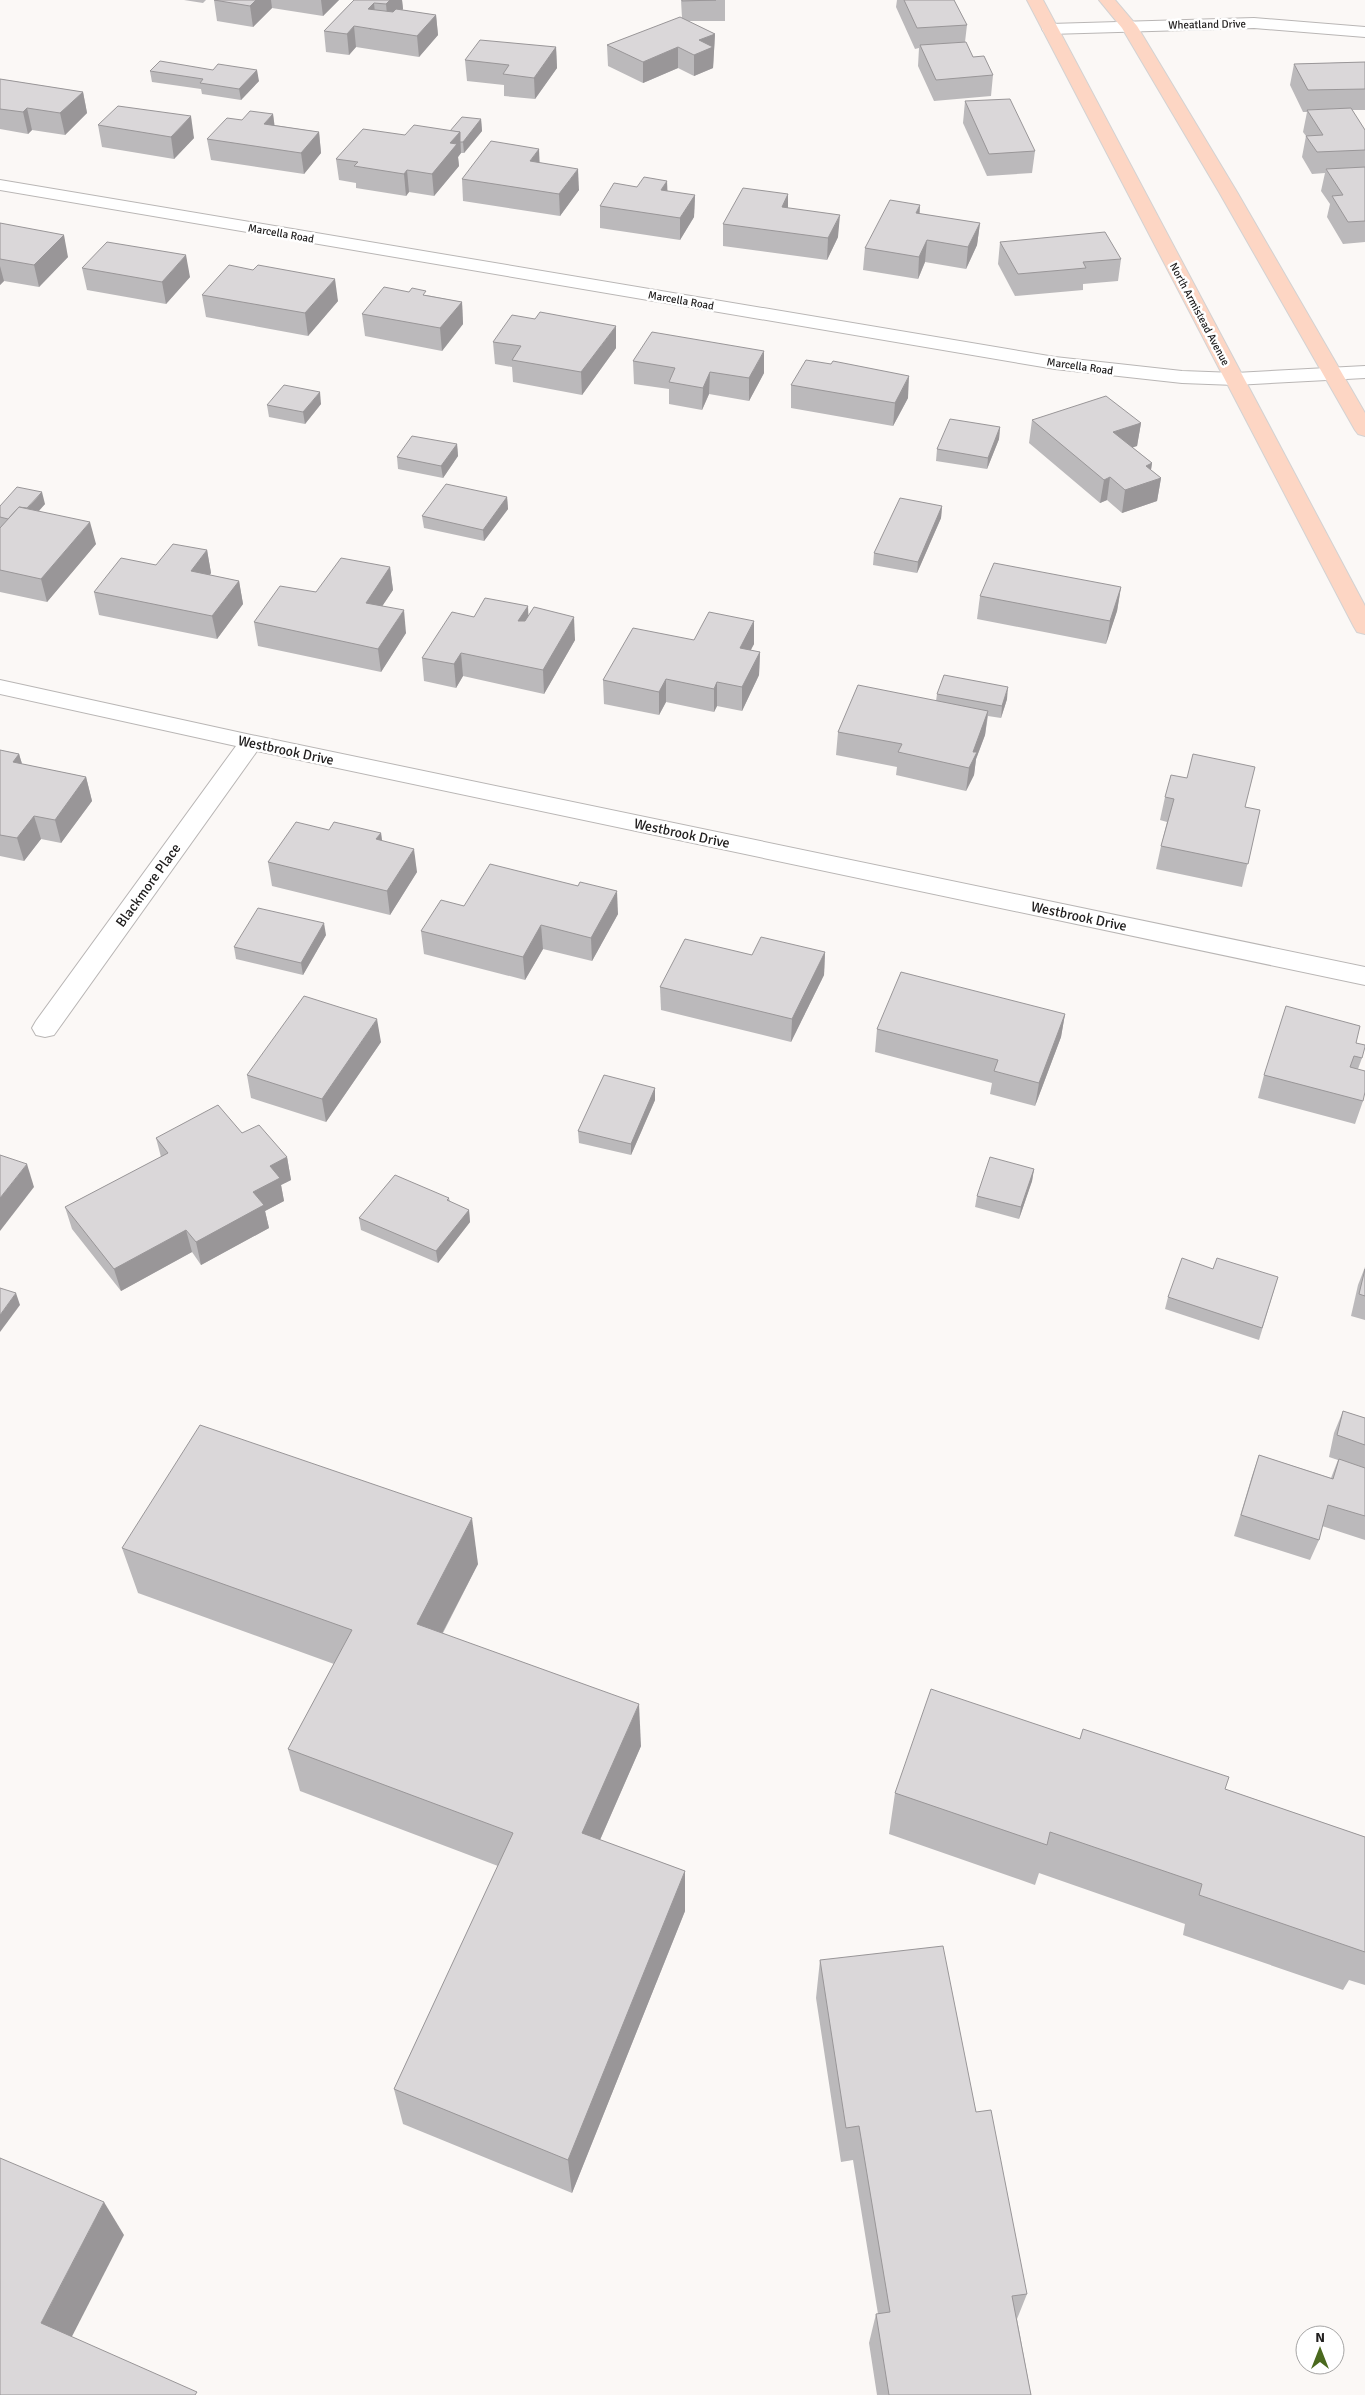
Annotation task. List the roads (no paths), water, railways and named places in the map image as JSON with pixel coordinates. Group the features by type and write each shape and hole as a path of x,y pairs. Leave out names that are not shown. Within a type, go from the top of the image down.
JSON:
{"main road":[{"name":"North Armistead Avenue","path":"1035,0 1365,628"},
{"path":"1107,0 1129,26 1228,192 1331,374 1365,430"}],"street":[{"name":"Wheatland Drive","path":"1050,29 1254,23 1365,32"},
{"name":"Marcella Road","path":"0,186 1054,363 1155,375 1235,380 1365,372"},
{"name":"Westbrook Drive","path":"0,687 251,742 1365,976"},
{"name":"Blackmore Place","path":"46,1028 251,742"}]}
